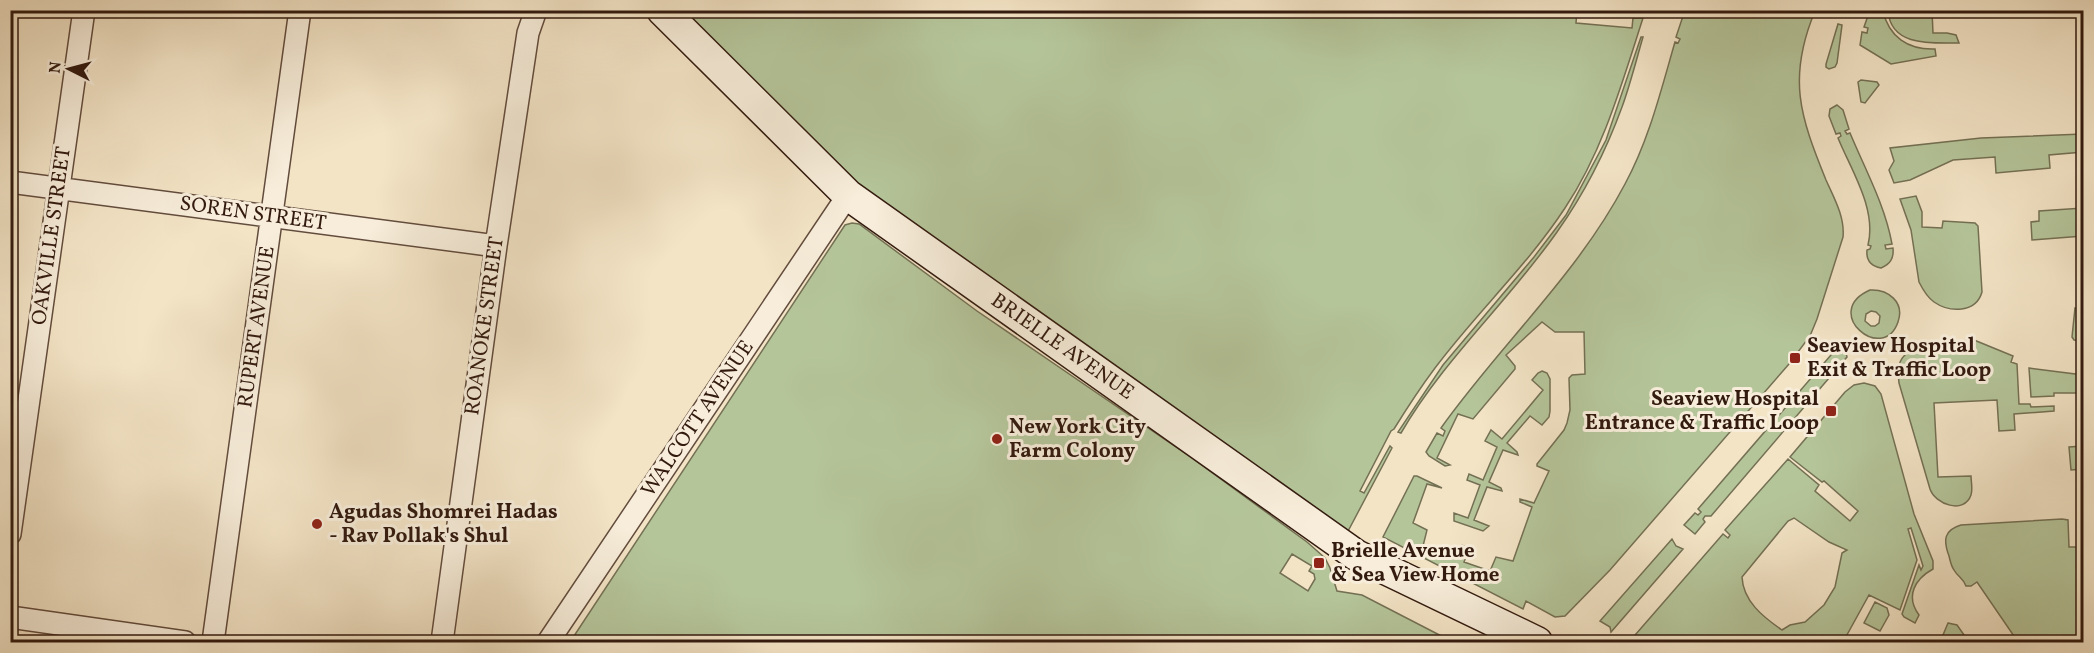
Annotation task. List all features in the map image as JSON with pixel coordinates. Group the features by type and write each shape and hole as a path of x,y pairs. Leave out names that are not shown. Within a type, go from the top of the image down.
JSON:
{"street":[{"name":"OAKVILLE STREET","path":"10,534 84,10"},
{"name":"RUPERT AVENUE","path":"213,642 300,10"},
{"name":"ROANOKE STREET","path":"442,642 496,246 528,33 536,10"},
{"name":"BRIELLE AVENUE","path":"662,10 848,195 1356,555 1536,642"},
{"name":"SOREN STREET","path":"10,182 496,246"},
{"name":"WALCOTT AVENUE","path":"548,642 848,195"},
{"path":"10,617 185,642"}],"green space":[{"path":"1577,10 1576,23 1632,28 1633,18 1643,18 1601,140 1578,186 1550,229 1451,348 1391,431 1360,491 1364,493 1390,446 1392,448 1346,535 857,186 680,11"},
{"path":"1685,10 1815,11 1801,57 1800,97 1809,136 1841,215 1843,237 1810,336 1789,364 1610,570 1565,616 1555,617 1526,601 1523,609 1383,537 1414,476 1417,476 1442,488 1427,484 1413,523 1427,530 1423,546 1456,558 1462,545 1469,549 1464,562 1490,571 1496,557 1513,561 1532,507 1520,502 1520,499 1534,503 1549,471 1537,464 1567,423 1570,410 1569,378 1572,375 1585,374 1584,332 1555,332 1542,322 1506,355 1515,369 1473,419 1458,414 1437,458 1450,465 1445,466 1426,452 1437,433 1443,436 1445,431 1441,428 1464,397 1561,279 1606,217 1641,150 1654,115 1675,42 1678,43 1680,39 1676,37"},
{"path":"1870,10 1883,11 1890,28 1901,40 1916,47 1935,49 1936,56 1891,64 1860,45 1862,32 1867,33 1868,28 1864,27"},
{"path":"1888,11 1932,11 1933,33 1956,35 1959,43 1914,41 1905,37 1891,23"},
{"path":"1838,24 1842,25 1837,63 1835,67 1829,69 1826,64"},
{"path":"1641,37 1643,37 1616,123 1594,172 1576,203 1538,258 1456,355 1401,433 1398,432 1443,365 1534,257 1566,215 1606,140"},
{"path":"1861,80 1877,82 1879,85 1865,103 1861,102 1858,82"},
{"path":"1837,105 1843,110 1849,129 1845,131 1847,134 1850,133 1880,201 1889,230 1892,244 1885,245 1886,249 1893,248 1893,255 1889,263 1881,268 1871,264 1867,257 1867,250 1871,246 1868,245 1870,231 1866,204 1838,138 1841,136 1840,133 1836,134 1829,116 1830,109"},
{"path":"2083,134 2083,152 2049,155 2050,168 1996,173 1995,157 1953,160 1910,180 1894,183 1889,170 1894,161 1890,148 1981,138"},
{"path":"1916,196 1922,212 1922,227 1942,228 1943,221 1975,223 1978,226 1982,292 1974,304 1962,309 1940,306 1929,298 1919,282 1911,230 1900,199"},
{"path":"2083,208 2083,236 2032,240 2031,222 2039,221 2039,211"},
{"path":"859,224 977,311 1192,458 1307,542 1325,558 1337,591 1362,595 1453,642 570,642 845,225","holes":["1292,554 1312,566 1309,571 1314,574 1315,579 1308,591 1280,573"]},
{"path":"1870,290 1889,294 1893,298 1900,315 1890,334 1880,338 1869,337 1860,330 1853,321 1851,310 1856,299","holes":["1871,311 1880,316 1879,323 1871,326 1865,321 1866,314"]},
{"path":"2075,308 2083,308 2083,341 2074,340 2072,337"},
{"path":"1974,340 2013,356 2011,362 2017,364 2019,404 2030,404 2031,407 2054,406 2054,411 2014,414 2015,430 1999,431 1997,400 1934,403 1938,477 1971,476 1971,495 1962,505 1956,506 1943,503 1930,489 1899,383 1898,369 1904,356 1917,348 1937,343"},
{"path":"1837,348 1845,349 1847,357 1711,516 1705,516 1703,519 1705,522 1695,534 1684,525 1695,513 1698,515 1701,512 1698,509"},
{"path":"2029,368 2083,375 2083,393 2054,393 2054,396 2031,397"},
{"path":"1542,371 1547,373 1550,379 1549,417 1542,425 1530,416 1507,443 1518,455 1503,450 1489,482 1501,488 1502,491 1487,487 1474,520 1489,526 1483,531 1454,521 1454,513 1468,518 1480,485 1467,480 1469,474 1483,480 1497,447 1485,441 1491,430 1502,439 1543,390 1532,380"},
{"path":"1864,383 1875,386 1881,394 1914,514 1933,561 1933,569 1921,578 1914,589 1913,601 1919,615 1915,623 1902,614 1919,565 1921,570 1923,566 1911,528 1908,529 1917,560 1900,610 1869,595 1843,642 1629,642 1723,534 1728,538 1730,535 1725,530 1788,459 1819,485 1815,491 1850,521 1858,511 1824,481 1822,482 1790,457 1845,392 1854,385","holes":["1794,518 1829,542 1847,550 1842,553 1835,587 1824,605 1805,622 1790,625 1782,630 1755,608 1746,594 1742,577 1788,521"]},
{"path":"2083,446 2083,469 2071,470 2069,447"},
{"path":"2068,520 2069,547 2083,547 2083,642 2018,642 1977,582 1966,586 1951,565 1946,536 1955,527 1961,525"},
{"path":"1672,539 1676,546 1683,549 1611,632 1610,627 1600,621"},
{"path":"1875,602 1887,608 1889,615 1880,631 1864,623"},
{"path":"1948,623 1957,625 1969,642 1953,642 1943,635"}],"place":[{"name":"Seaview Hospital Exit & Traffic Loop","path":"1795,358"},
{"name":"Seaview Hospital Entrance & Traffic Loop","path":"1831,411"},
{"name":"New York City Farm Colony","path":"997,439"},
{"name":"Agudas Shomrei Hadas - Rav Pollak's Shul","path":"317,524"},
{"name":"Brielle Avenue & Sea View Home","path":"1319,563"}]}
